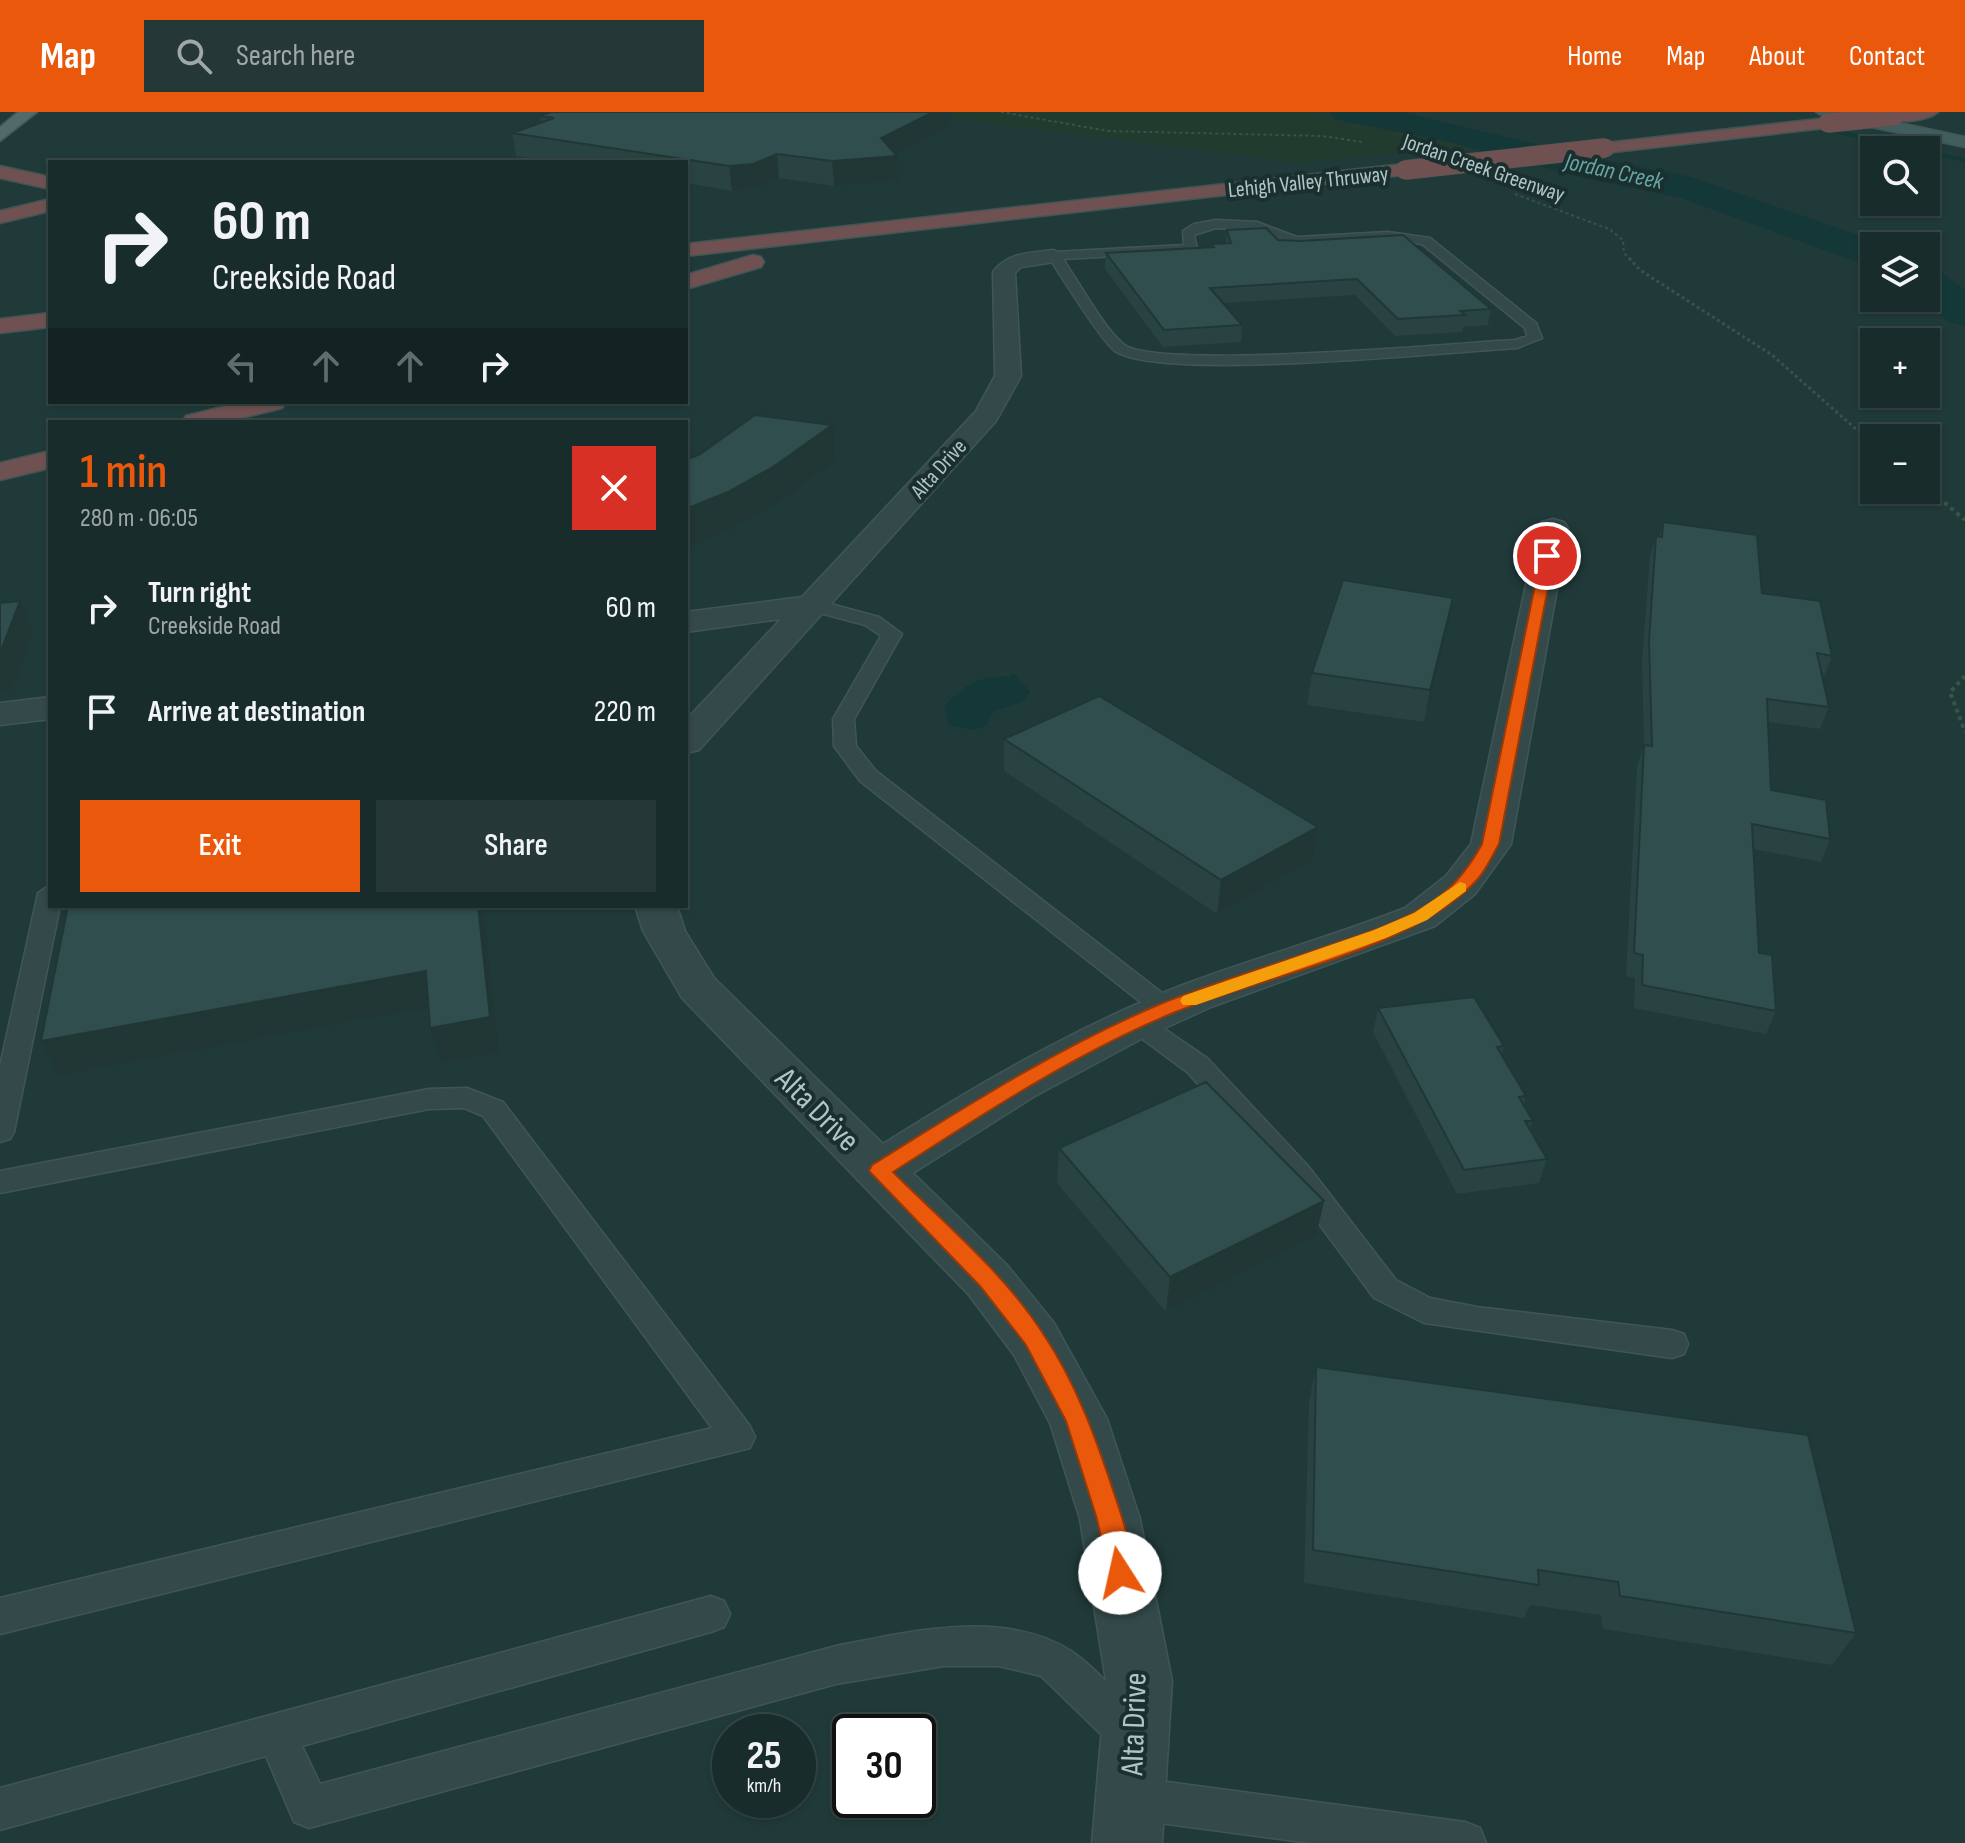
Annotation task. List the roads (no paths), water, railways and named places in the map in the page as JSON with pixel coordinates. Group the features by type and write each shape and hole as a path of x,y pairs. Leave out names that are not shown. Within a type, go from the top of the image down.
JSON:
{"highway":[{"name":"Lehigh Valley Thruway","path":"688,239 1858,112"},
{"name":"Lehigh Valley Thruway","path":"688,250 1605,148 1826,118 1929,112"},
{"path":"0,172 48,183"},
{"path":"746,222 1188,185"},
{"path":"0,196 48,193"},
{"path":"0,217 48,205"},
{"path":"688,281 802,250 1001,215"},
{"path":"0,314 48,309"},
{"path":"0,326 48,320"},
{"path":"203,420 265,404"},
{"path":"0,472 48,460"}],"main road":[{"path":"0,129 10,112"},
{"path":"0,136 28,112"}],"street":[{"path":"1826,118 1965,142"},
{"name":"Alta Drive","path":"688,740 987,415 1001,394 1010,359 1004,272 1014,262 1054,256"},
{"path":"879,1171 998,1095 1152,1016 1420,917 1446,900 1472,876 1491,844 1553,528"},
{"path":"688,622 812,605"},
{"path":"0,714 48,708"},
{"name":"Alta Drive","path":"657,908 664,931 698,988 988,1280 1034,1339 1078,1419 1110,1519 1137,1666 1139,1681 1131,1794"}],"lane":[{"path":"1054,256 1198,249 1187,234 1198,227 1216,224 1257,226 1296,241"},
{"path":"1054,256 1118,347 1142,358 1231,361 1517,344 1535,338 1531,326 1426,241 1388,236 1296,241 1273,249"},
{"path":"812,605 872,621 892,634 886,652 843,711 843,743 868,776 1152,1016 1298,1174 1385,1289 1424,1310 1477,1320 1672,1344"},
{"path":"0,1132 9,1036 48,900"},
{"path":"0,1182 429,1099 467,1098 493,1109 738,1437 0,1616"},
{"path":"0,1809 711,1614"},
{"path":"277,1735 309,1807 836,1665 907,1651 989,1647 1053,1661 1131,1794 1465,1843"}],"water":[{"path":"1012,674 1019,676 1017,678 1030,691 1023,702 994,711 986,726 973,730 949,725 944,707 958,693 973,683 991,677 1010,677"}],"waterway":[{"name":"Jordan Creek","path":"1347,112 1444,130 1588,168 1691,188 1860,250"},
{"path":"1733,112 1758,116"},
{"path":"1827,130 1860,137"},
{"path":"1940,155 1965,160"},
{"name":"Jordan Creek","path":"1940,292 1965,312"}]}
